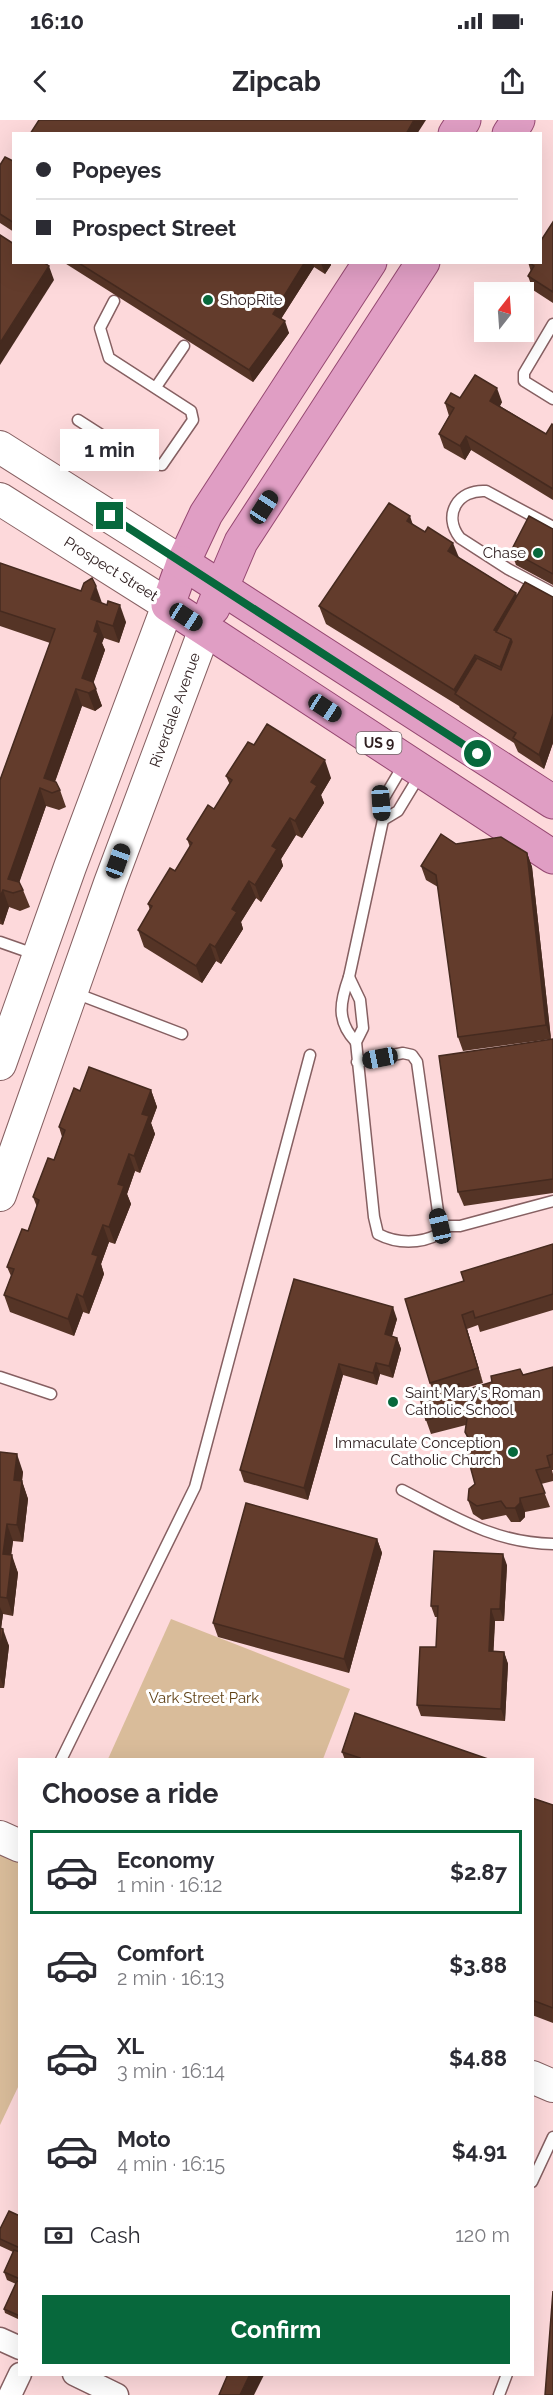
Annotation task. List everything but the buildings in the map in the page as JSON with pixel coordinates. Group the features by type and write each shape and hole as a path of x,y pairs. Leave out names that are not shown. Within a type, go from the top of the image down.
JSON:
{"main road":[{"path":"0,1064 183,563 206,514 369,264"},
{"name":"Riverdale Avenue","path":"0,1195 220,587 241,542 422,264"},
{"path":"0,447 553,802"},
{"name":"Prospect Street","path":"0,499 168,605 553,857"},
{"path":"0,1837 18,1845"},
{"path":"534,2078 553,2086"}],"street":[{"path":"0,2339 18,2347"},
{"path":"10,2395 19,2376"},
{"path":"78,2376 117,2395"}],"lane":[{"path":"78,420 145,463 162,465 193,420 191,411 109,358 100,328 114,301"},
{"path":"553,324 524,373 524,381 553,399"},
{"path":"156,387 184,346"},
{"path":"553,527 486,491 474,490 462,496 453,510 454,531 460,538 508,569 553,593"},
{"path":"356,1042 346,1032 341,1001 349,977 383,820 381,803 414,766"},
{"path":"383,820 398,811 414,766"},
{"path":"0,942 38,956"},
{"path":"349,977 361,1007 363,1028 356,1042 357,1062 374,1217 378,1234 401,1242 430,1238 439,1234 440,1226 436,1214 417,1062 412,1055 403,1053 357,1062"},
{"path":"72,992 182,1034"},
{"path":"62,1758 195,1487 310,1055"},
{"path":"440,1226 460,1226 553,1201"},
{"path":"0,1377 51,1394"},
{"path":"402,1490 486,1532 527,1543 553,1544"},
{"path":"534,2178 553,2137"},
{"path":"499,2395 506,2376"}],"green space":[{"name":"Vark Street Park","path":"171,1619 350,1689 323,1758 108,1758"},
{"path":"0,1852 18,1860 18,2087 0,2125"}],"place":[{"name":"ShopRite","path":"208,300"},
{"name":"Chase","path":"538,553"},
{"name":"Saint Mary's Roman Catholic School","path":"393,1402"},
{"name":"Immaculate Conception Catholic Church","path":"513,1452"}],"route":[{"path":"110,516 478,754"}]}
